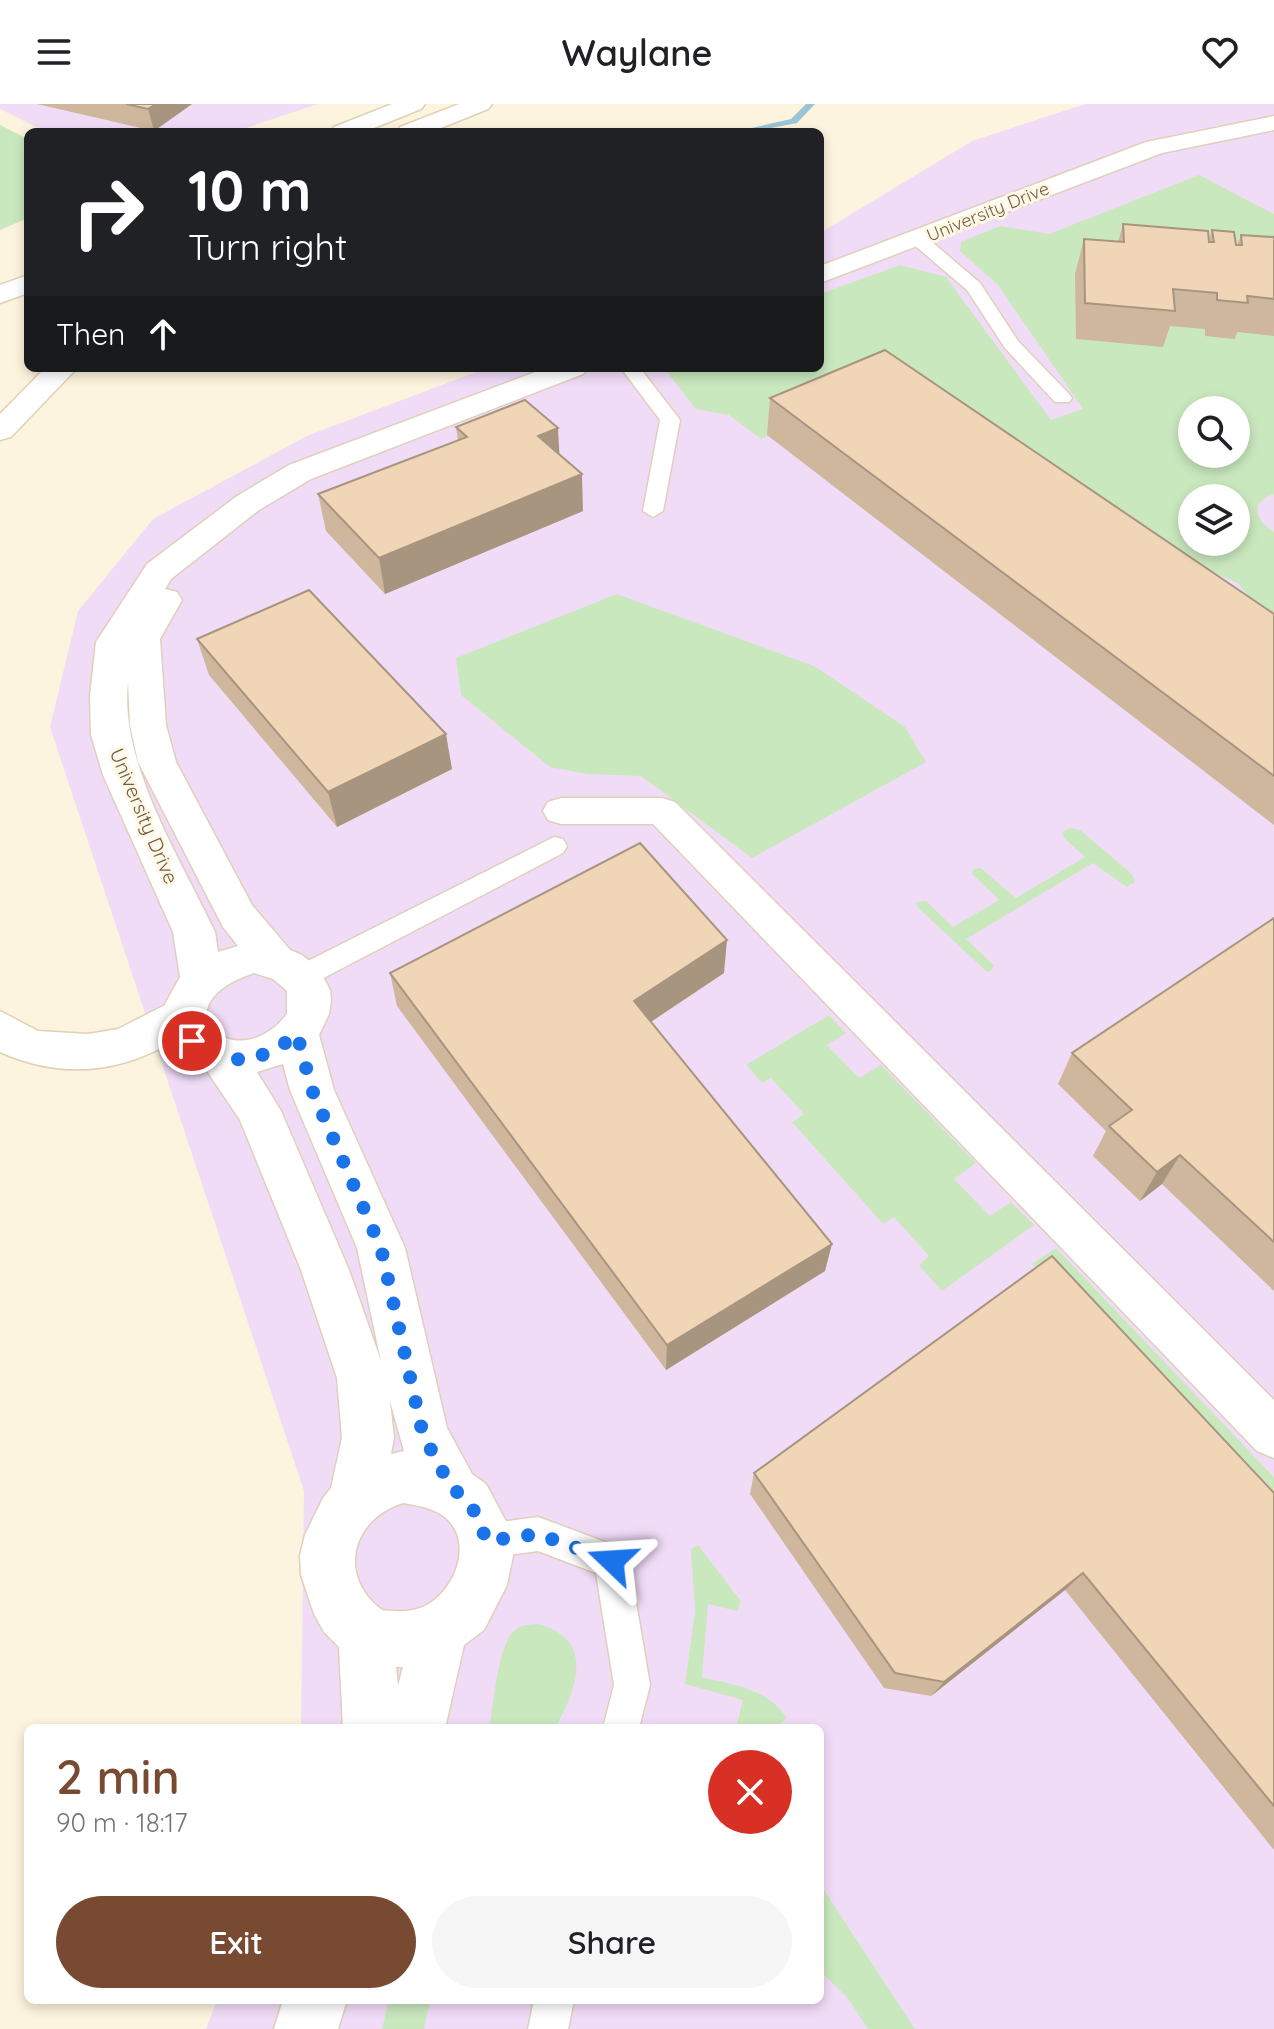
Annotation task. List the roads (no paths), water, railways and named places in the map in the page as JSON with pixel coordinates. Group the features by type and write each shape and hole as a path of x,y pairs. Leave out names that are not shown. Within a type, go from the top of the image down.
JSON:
{"street":[{"path":"353,128 413,104"},
{"path":"426,127 480,104"},
{"path":"1231,106 1273,123"},
{"name":"University Drive","path":"1155,147 1203,110"},
{"name":"University Drive","path":"824,274 919,240 1155,147 1273,123"},
{"path":"0,268 24,259"},
{"path":"0,295 24,285"},
{"path":"0,431 58,372"},
{"name":"University Drive","path":"192,996 194,932 122,775 110,735 108,696 114,642 159,572 248,503 300,472 562,372"},
{"name":"University Drive","path":"200,539 143,639 148,725 157,762 237,916 287,968"},
{"path":"558,829 662,811 1274,1434"},
{"path":"0,1029 10,1038 55,1053 99,1050 139,1039 233,961 254,957 287,968 309,989 311,1003 307,1018 297,1034 281,1046 263,1055 223,1059 206,1052 192,1041 184,1027 192,996"},
{"path":"297,1034 312,1090 381,1248 423,1435 451,1487"},
{"path":"223,1059 259,1111 325,1270 362,1378 368,1438 355,1500"},
{"path":"403,1477 429,1478 451,1487 468,1501 480,1521 486,1541 486,1567 477,1592 460,1614 440,1630 420,1638 393,1640 366,1634 345,1617 331,1595 326,1570 329,1544 340,1518 355,1500 376,1485 403,1477"},
{"path":"417,1724 440,1630"},
{"path":"366,1634 372,1724"},
{"path":"306,2029 314,2004"}],"lane":[{"path":"919,240 974,287 1011,344 1062,398"},
{"path":"633,372 670,420 653,511"},
{"path":"287,968 558,829"},
{"path":"486,1541 538,1534 612,1561 632,1685 622,1724"},
{"path":"548,2029 553,2004"}],"waterway":[{"path":"758,128 794,121 811,104"}]}
